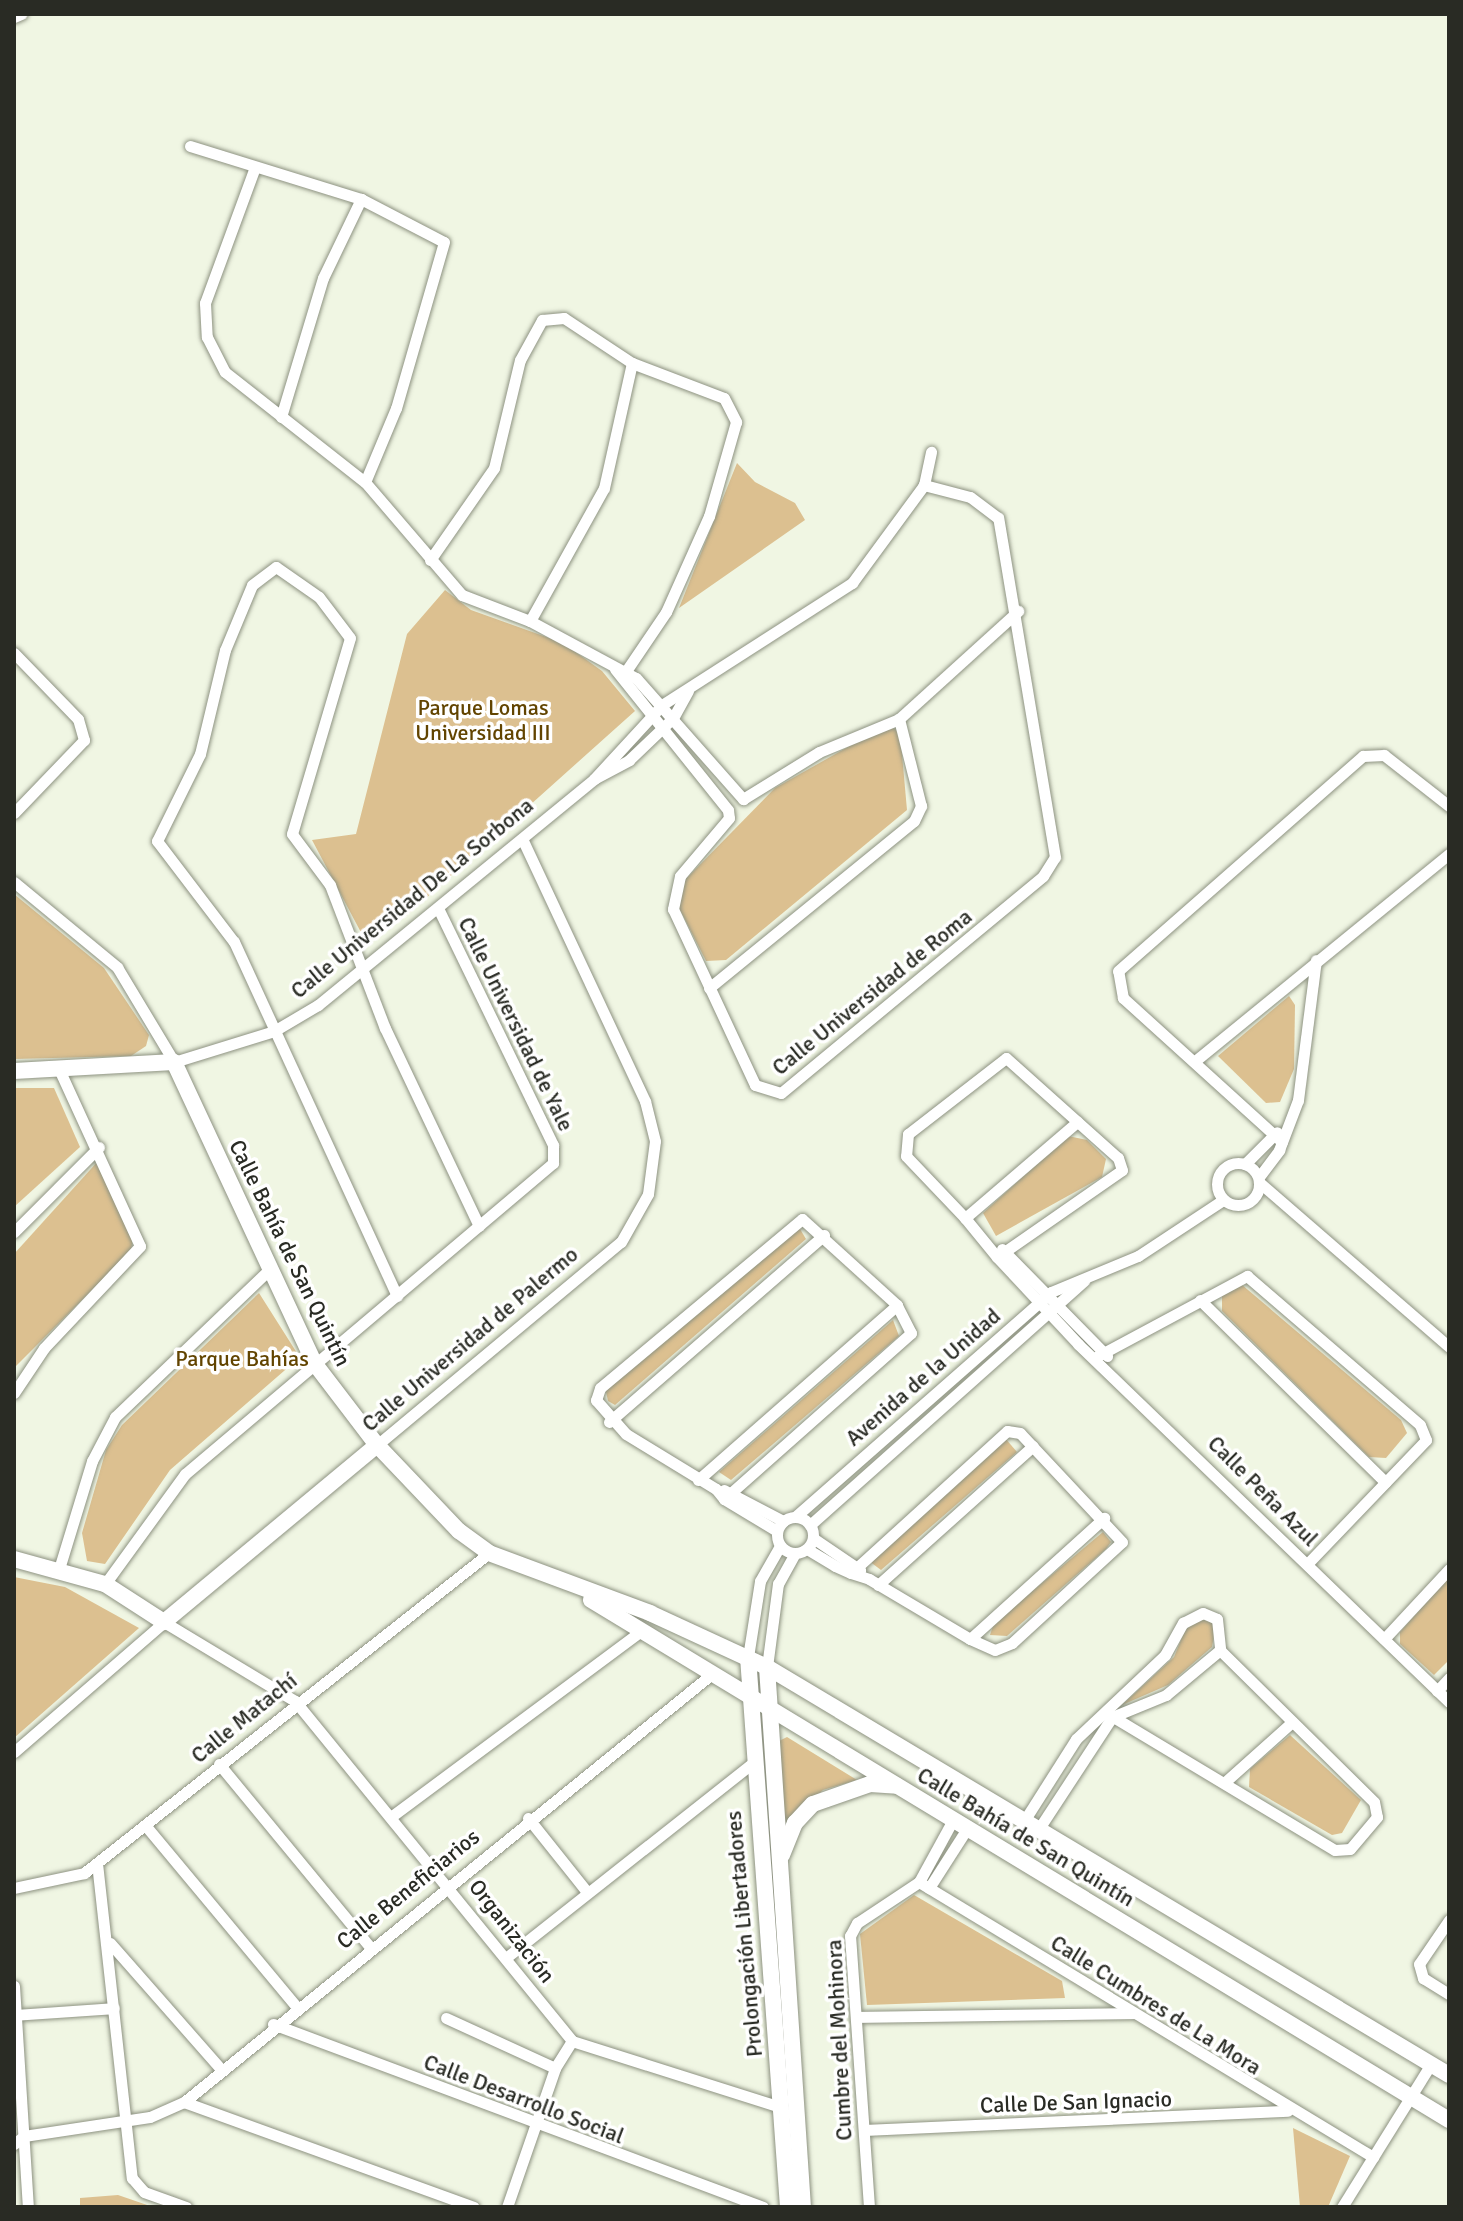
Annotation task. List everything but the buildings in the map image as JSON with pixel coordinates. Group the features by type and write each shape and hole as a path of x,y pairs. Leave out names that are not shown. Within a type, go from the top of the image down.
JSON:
{"street":[{"path":"14,17 21,14"},
{"path":"190,146 361,199 415,222 445,246 396,408 365,482"},
{"path":"255,167 210,284 205,320 225,372 365,482 462,595 530,621 620,673 662,705 743,799 753,798 819,752 899,719 1018,611 998,518 970,497 924,485"},
{"path":"281,417 323,278 361,199"},
{"path":"430,560 494,468 520,360 535,326 550,317 564,318 632,363 715,393 736,422 693,556 620,673"},
{"path":"530,621 604,488 632,363"},
{"name":"Calle Universidad De La Sorbona","path":"594,779 662,705 852,583 924,485 931,452"},
{"path":"397,1296 234,942 156,836 200,754 225,650 252,585 265,572 286,569 342,621 350,638 291,824 295,841 330,885 361,969 479,1226"},
{"name":"Calle Universidad de Roma","path":"709,988 755,1085 781,1093 1053,863 1018,611"},
{"path":"14,653 78,719 84,740 14,813"},
{"path":"620,673 648,718 729,818 672,895 677,924 709,988 914,821 921,806 899,719"},
{"name":"Calle Universidad De La Sorbona","path":"14,1071 60,1071 174,1062 274,1031 361,969 523,840 594,779 660,731 673,718 688,691"},
{"path":"1278,1138 1116,983 1121,967 1363,756 1377,753 1449,806"},
{"name":"Calle Universidad de Palermo","path":"14,1752 164,1622 621,1242 648,1194 655,1141 645,1101 523,840"},
{"path":"1195,1061 1449,854"},
{"name":"Calle Bahía de San Quintín","path":"14,882 117,967 174,1062 315,1364 377,1445 449,1522 489,1553 580,1592 650,1613 767,1667 1449,2075"},
{"name":"Calle Universidad de Yale","path":"105,1584 185,1474 549,1169 554,1155 438,908"},
{"path":"1278,1138 1245,1164 1220,1173 1223,1200 1248,1204 1287,1124 1310,1045 1316,960"},
{"path":"1002,1253 1120,1174 1118,1158 1006,1058 929,1116 902,1150 987,1242 1064,1305 1099,1354"},
{"path":"14,1393 44,1348 140,1246 99,1147 60,1071"},
{"path":"965,1218 1077,1122"},
{"path":"14,1232 99,1147"},
{"path":"1245,1164 1259,1180 1449,1347"},
{"name":"Avenida de la Unidad","path":"795,1517 1051,1292 1084,1281 1223,1200"},
{"path":"724,1493 905,1342 912,1327 897,1305 824,1235 794,1220 600,1388 598,1407 609,1422 698,1480 780,1526"},
{"path":"609,1422 824,1235"},
{"path":"1002,1253 1052,1315 1099,1354"},
{"path":"59,1569 92,1461 115,1417 269,1270"},
{"path":"1099,1354 1200,1300 1251,1277 1420,1425 1426,1440 1308,1563"},
{"name":"Avenida de la Unidad","path":"810,1525 1064,1305 1084,1281"},
{"path":"1200,1300 1385,1482"},
{"path":"698,1480 897,1305"},
{"path":"983,1350 996,1364"},
{"name":"Calle Peña Azul","path":"1099,1354 1449,1702"},
{"path":"810,1543 970,1639 995,1650 1008,1646 1121,1549 1121,1537 1016,1431 998,1435 854,1569"},
{"path":"874,1582 1033,1446"},
{"path":"780,1526 795,1517 810,1525 810,1543"},
{"path":"970,1639 1104,1518"},
{"path":"748,1657 760,1581 780,1546 780,1526"},
{"path":"767,1667 778,1584 795,1553 810,1543"},
{"path":"780,1546 795,1553"},
{"name":"Calle Matachí","path":"14,1888 70,1879 97,1863 295,1701 489,1553"},
{"path":"14,1559 105,1584 164,1622"},
{"path":"1384,1639 1449,1569"},
{"name":"Calle Bahía de San Quintín","path":"580,1592 638,1633 713,1673 1449,2120"},
{"path":"1031,1825 1108,1714 1165,1655 1190,1617 1217,1619 1220,1650 1376,1806 1350,1849 1335,1850 1108,1714"},
{"name":"Organización","path":"164,1622 295,1701 448,1882 572,2041"},
{"path":"392,1816 638,1633"},
{"path":"1108,1714 1166,1695 1220,1650"},
{"name":"Prolongación Libertadores","path":"748,1657 751,1764 788,2207"},
{"name":"Prolongación Libertadores","path":"767,1667 766,1706 803,2207"},
{"name":"Calle Beneficiarios","path":"19,2140 122,2123 184,2102 220,2068 369,1946 713,1673"},
{"path":"1437,1691 1449,1678"},
{"path":"1225,1782 1292,1722"},
{"path":"219,1764 369,1946"},
{"path":"507,1957 751,1764"},
{"path":"761,1878 779,1876 783,1846 813,1804 870,1784 899,1786"},
{"path":"528,1818 587,1892"},
{"name":"Cumbre del Mohinora","path":"869,2207 853,1927 924,1885 961,1823"},
{"path":"145,1825 296,2006"},
{"path":"97,1863 110,1942 122,2123 134,2182 186,2207"},
{"name":"Calle Cumbres de La Mora","path":"924,1885 1289,2111 1373,2157"},
{"path":"1449,1920 1419,1964 1423,1978 1449,1994"},
{"path":"110,1942 220,2068"},
{"path":"14,1986 19,2140 28,2207"},
{"path":"15,2014 114,2008"},
{"path":"857,2017 1133,2013"},
{"path":"446,2018 555,2068"},
{"name":"Calle Desarrollo Social","path":"273,2024 537,2127 763,2207"},
{"path":"507,2207 555,2068 572,2041 798,2115"},
{"path":"1342,2207 1431,2064"},
{"path":"184,2102 474,2207"},
{"name":"Calle De San Ignacio","path":"864,2130 1289,2111"}],"green space":[{"path":"737,463 755,482 795,503 805,520 679,608"},
{"name":"Parque Lomas Universidad III","path":"445,590 471,610 563,643 602,671 635,711 406,916 365,940 312,840 356,834 407,634"},
{"path":"887,725 900,732 907,810 726,960 706,961 674,898 679,886 775,788"},
{"path":"14,894 104,968 149,1035 146,1046 131,1056 14,1059"},
{"path":"1289,996 1295,1005 1294,1069 1280,1102 1266,1103 1218,1056"},
{"path":"14,1088 54,1088 80,1147 14,1207"},
{"path":"1068,1136 1087,1140 1106,1159 1102,1177 996,1236 983,1213"},
{"path":"99,1160 133,1236 131,1251 14,1368 14,1254"},
{"path":"797,1224 806,1239 615,1405 608,1401 605,1387"},
{"path":"1241,1284 1401,1420 1407,1433 1386,1458 1369,1457 1222,1311 1222,1296"},
{"name":"Parque Bahías","path":"259,1293 297,1353 292,1364 170,1470 105,1564 87,1561 82,1533 106,1450 122,1425"},
{"path":"893,1320 899,1336 731,1480 719,1472"},
{"path":"1005,1438 1017,1452 881,1570 869,1561"},
{"path":"1103,1532 1111,1542 1106,1549 1007,1636 990,1635 994,1623"},
{"path":"14,1577 65,1587 139,1628 14,1738"},
{"path":"1449,1577 1449,1660 1434,1675 1400,1644 1400,1632"},
{"path":"1201,1617 1216,1624 1212,1647 1168,1685 1122,1705 1174,1657 1185,1630"},
{"path":"1290,1735 1361,1800 1342,1833 1332,1835 1249,1787 1250,1769"},
{"path":"787,1737 857,1780 823,1790 782,1830 779,1741"},
{"path":"914,1895 1062,1981 1065,1998 867,2005 860,1934"},
{"path":"1293,2128 1350,2156 1328,2207 1300,2207"},
{"path":"118,2195 153,2207 80,2207 80,2198"}]}
